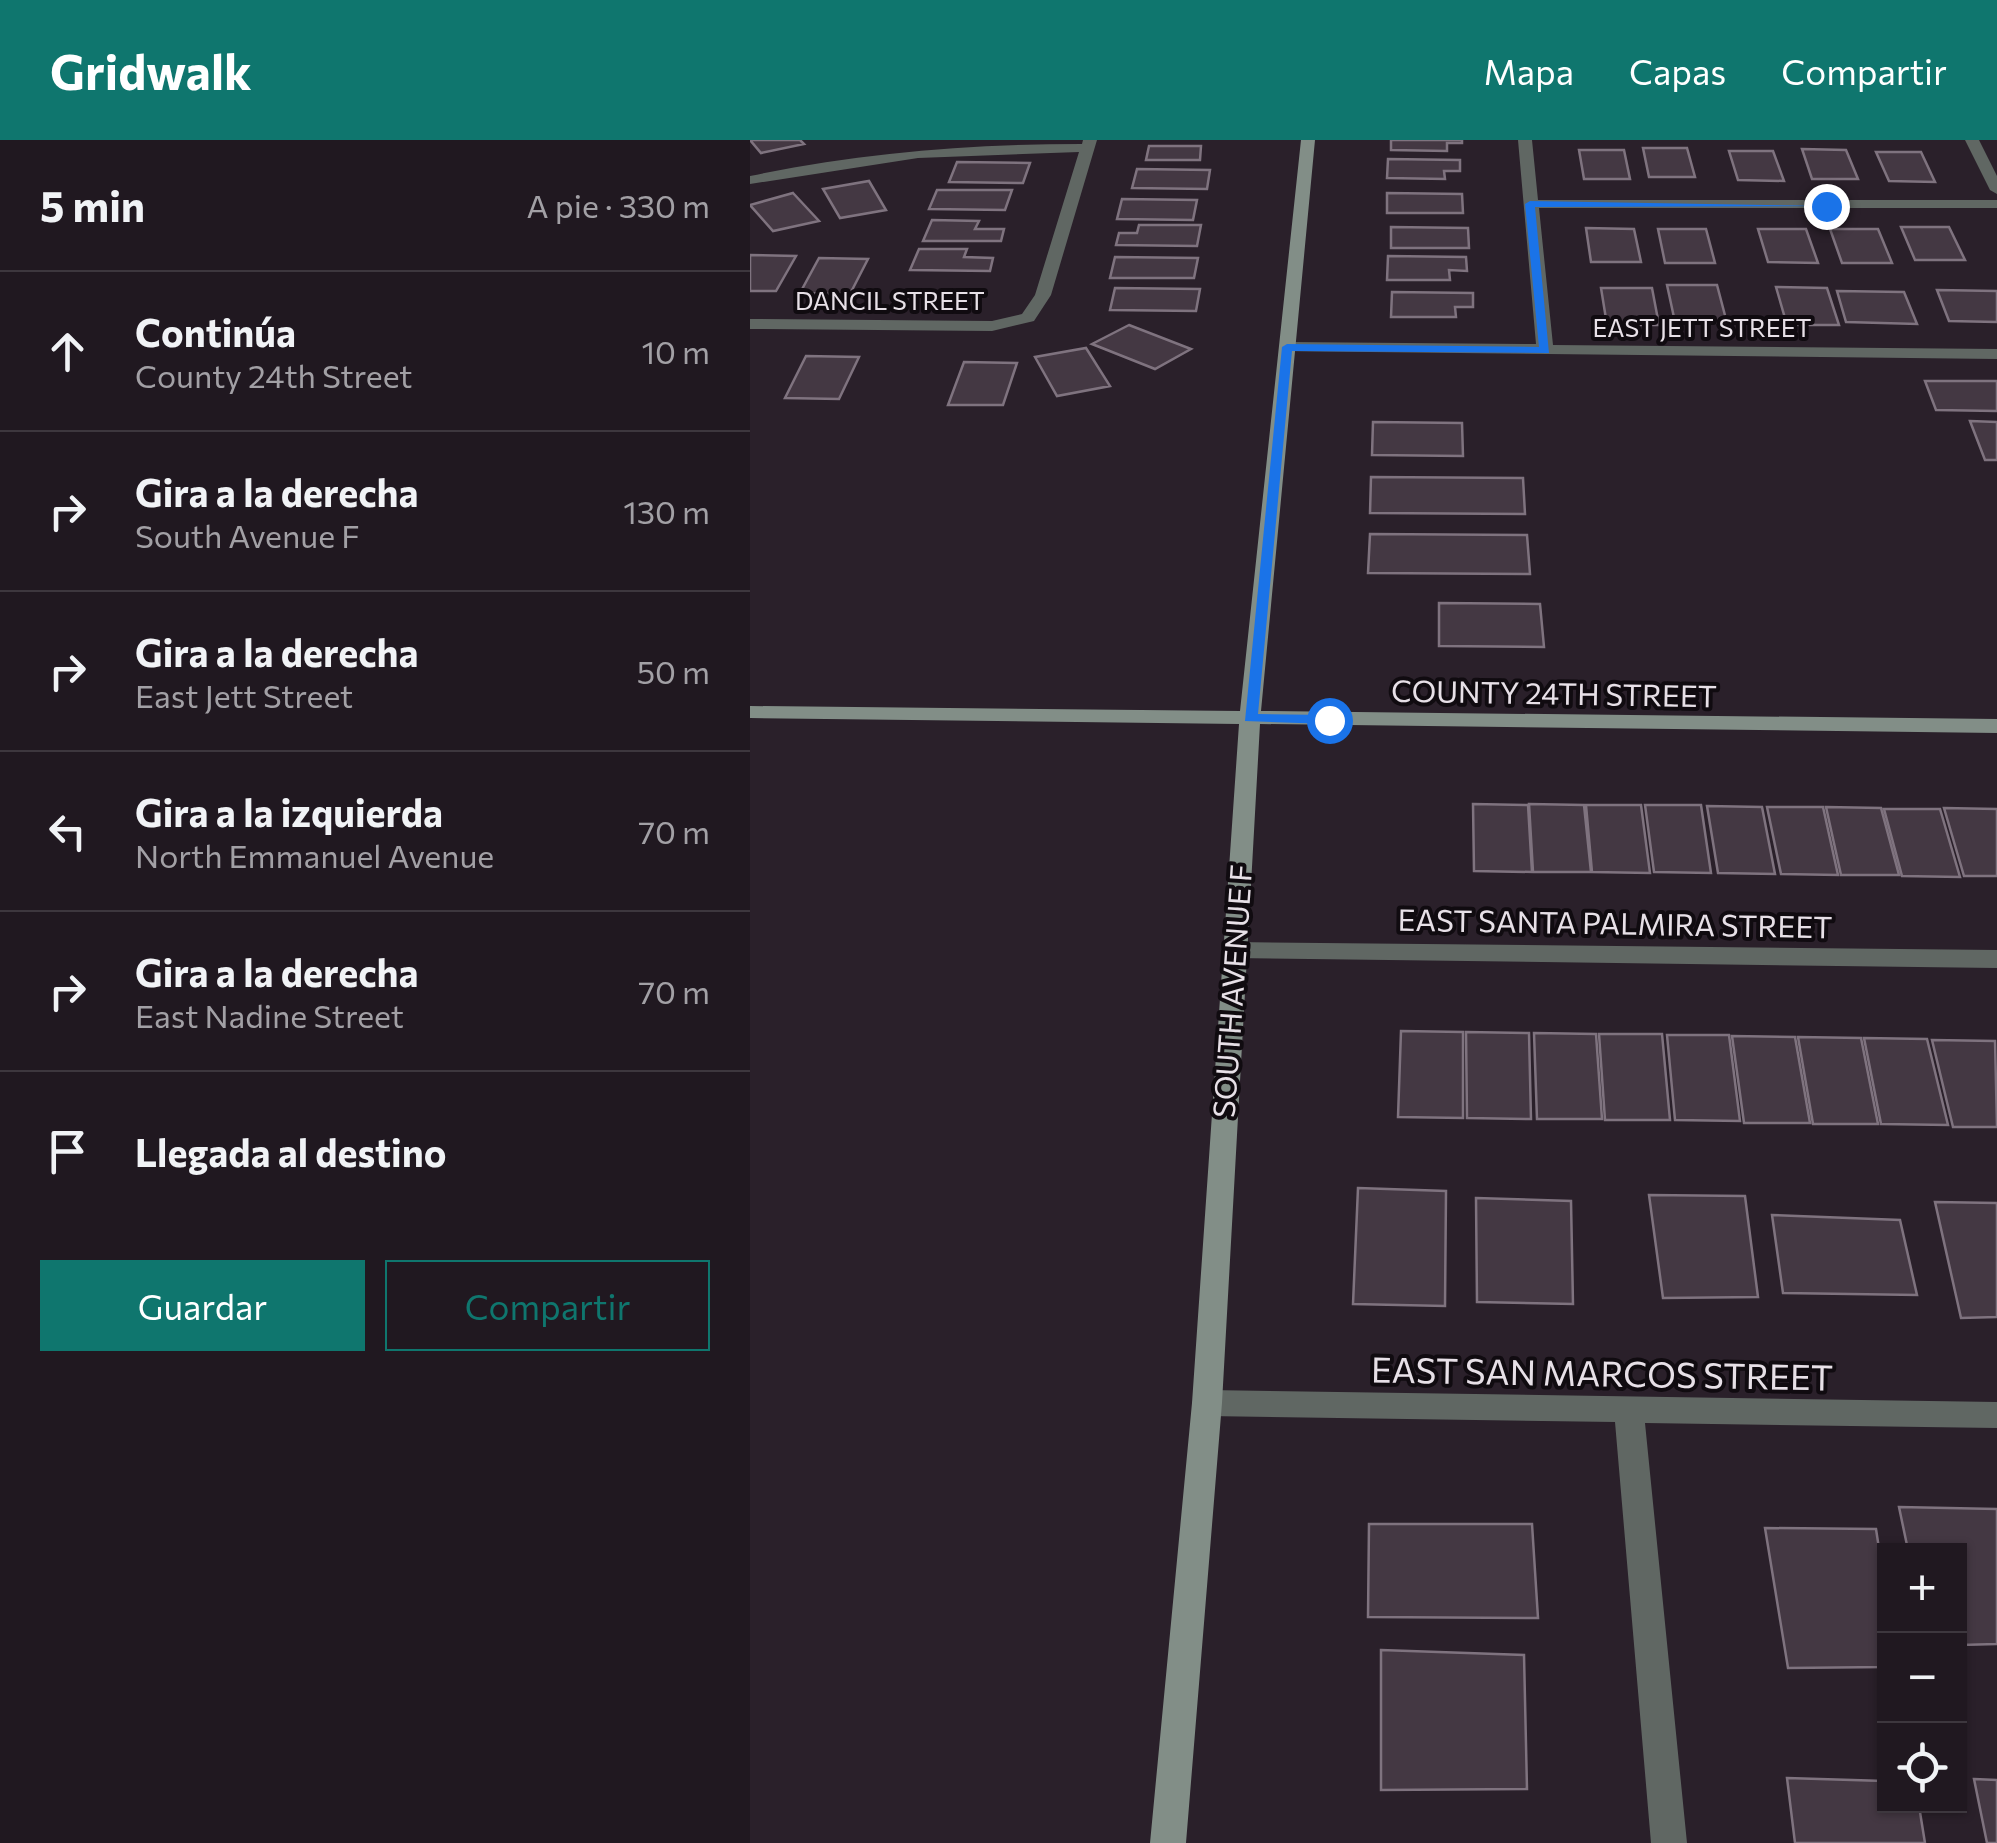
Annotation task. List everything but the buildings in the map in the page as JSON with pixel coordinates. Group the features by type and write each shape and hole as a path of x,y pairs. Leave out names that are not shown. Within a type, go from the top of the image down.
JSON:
{"main road":[{"name":"SOUTH AVENUE F","path":"1168,1843 1206,1403 1250,718 1308,140"},
{"name":"COUNTY 24TH STREET","path":"750,712 1997,726"}],"street":[{"path":"1524,140 1545,351"},
{"path":"1972,140 1997,190"},
{"path":"750,180 869,156 945,148 1089,144"},
{"name":"DANCIL STREET","path":"750,324 992,326 1028,318 1043,295 1089,144"},
{"path":"1530,204 1997,204"},
{"name":"EAST JETT STREET","path":"1287,347 1997,354"},
{"name":"EAST SANTA PALMIRA STREET","path":"1233,950 1997,959"},
{"name":"EAST SAN MARCOS STREET","path":"1206,1403 1997,1415"},
{"path":"1629,1410 1669,1843"}],"route":[{"path":"1329,720 1250,718 1287,347 1545,351 1530,204 1826,206"}]}
